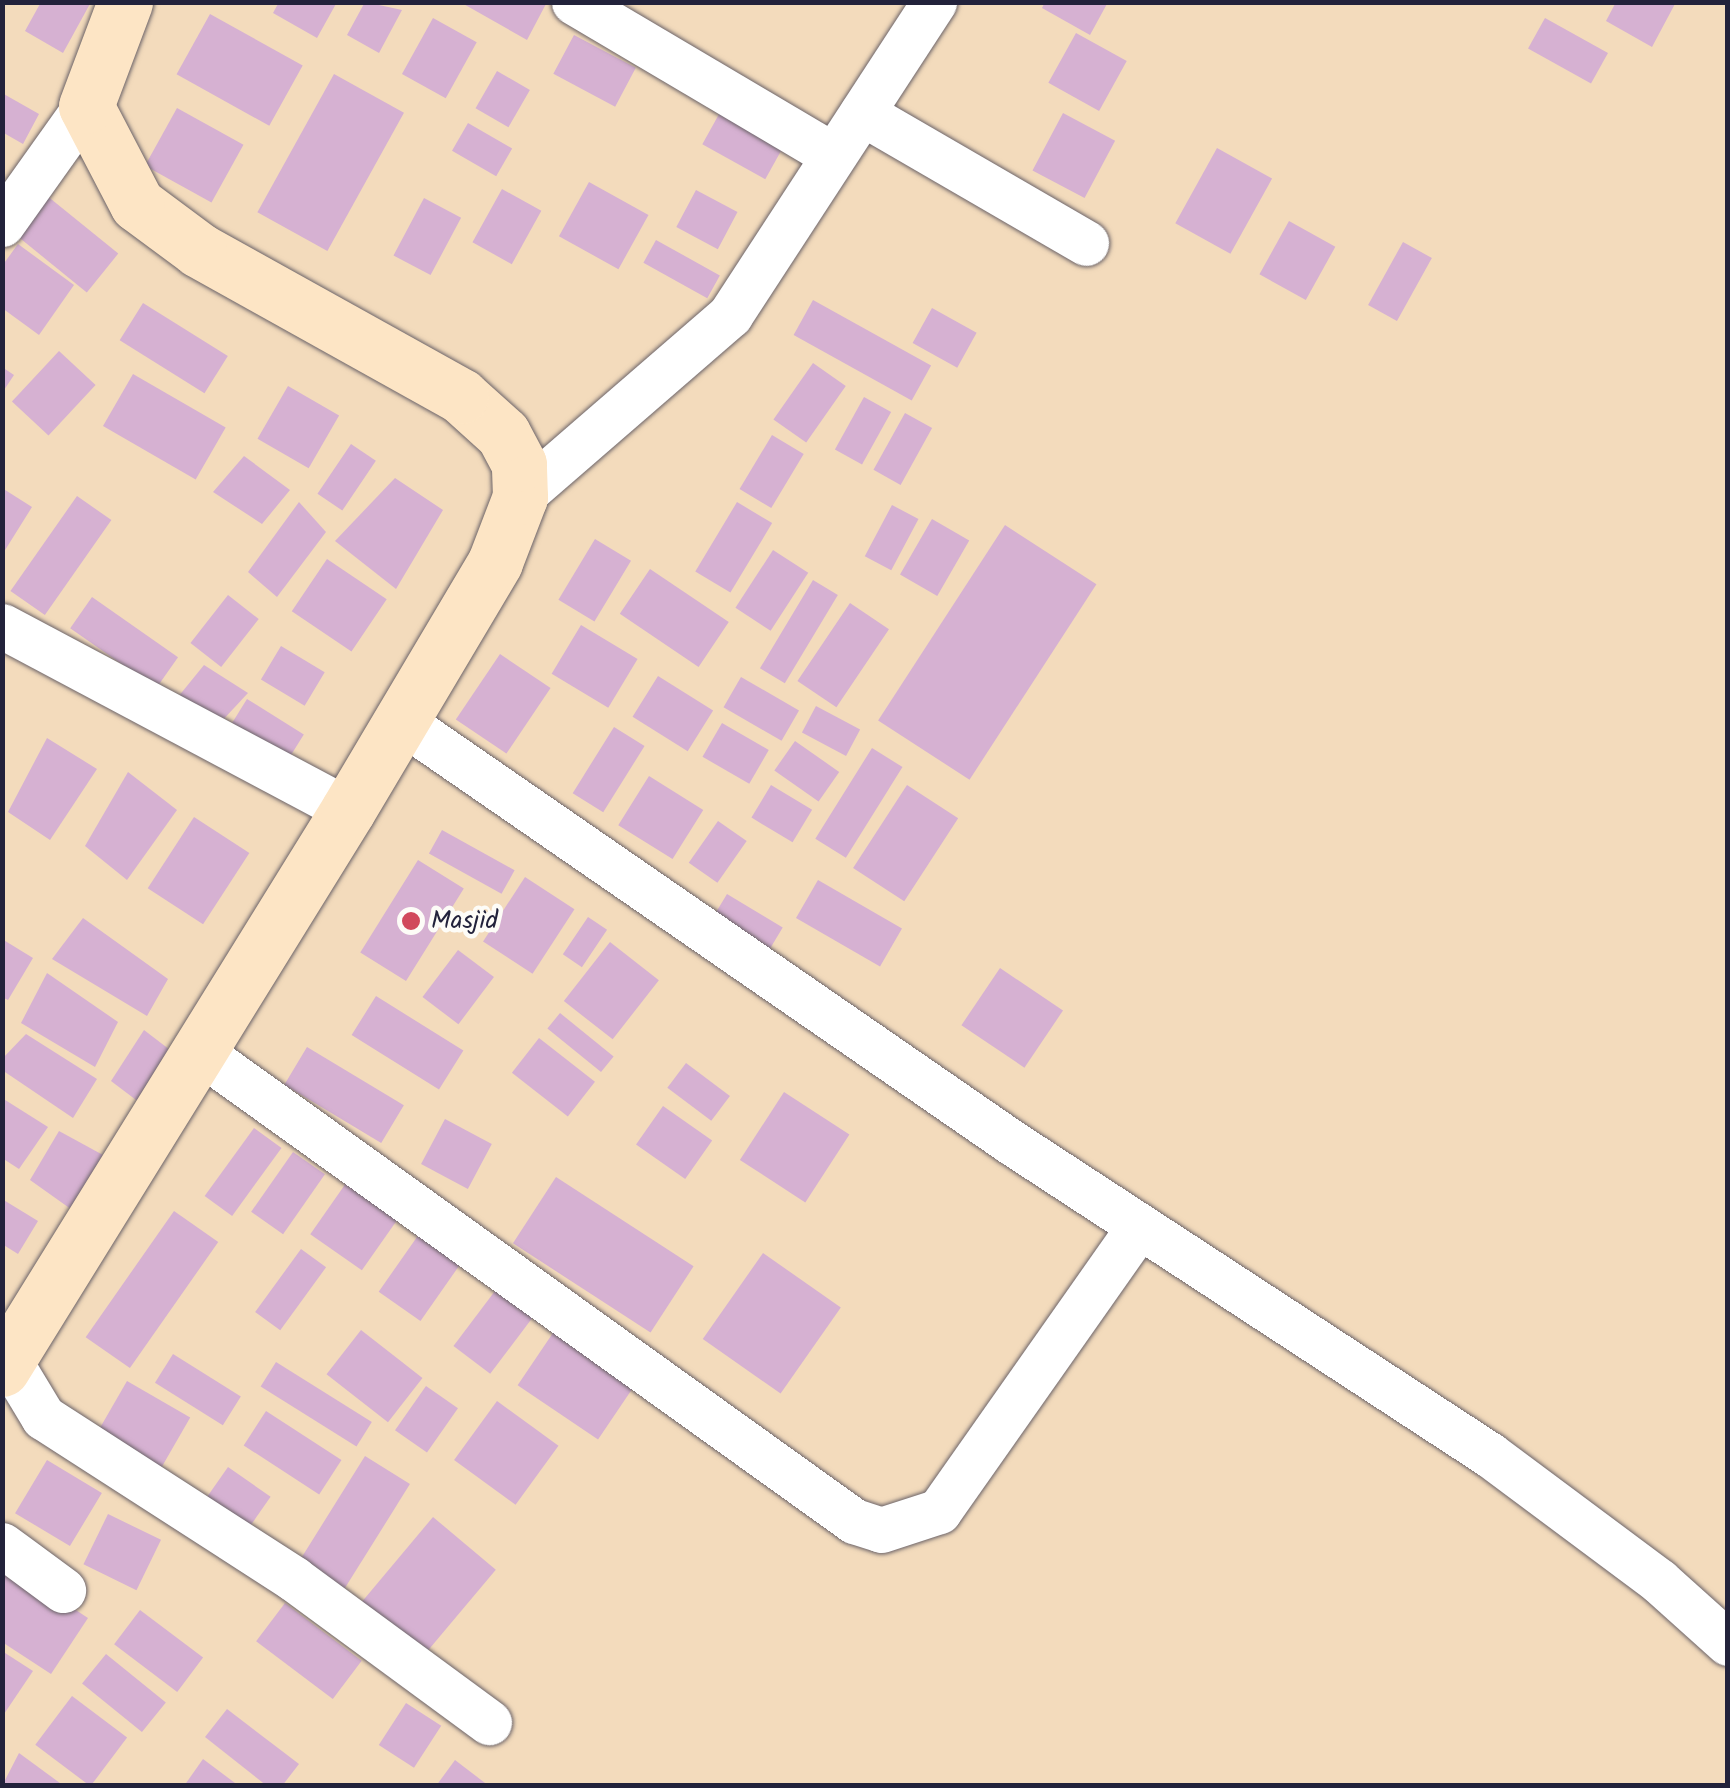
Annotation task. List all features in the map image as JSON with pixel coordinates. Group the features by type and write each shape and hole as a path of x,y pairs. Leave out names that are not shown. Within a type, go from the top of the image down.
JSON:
{"street":[{"path":"2,224 86,106 125,2"},
{"path":"574,2 834,155"},
{"path":"520,498 730,315 934,2"},
{"path":"86,106 137,204 199,250 461,396 503,434 518,464 520,498 496,562 200,1052 5,1364 43,1418 294,1579 488,1722"},
{"path":"862,113 1086,242"},
{"path":"2,626 348,810"},
{"path":"401,721 1139,1226 1490,1455 1659,1581 1728,1644"},
{"path":"200,1052 854,1521 881,1530 939,1511 1139,1226"},
{"path":"2,1544 63,1590"}],"building":[{"path":"41,2 91,2 63,53 25,31"},
{"path":"279,2 337,2 317,38 273,13"},
{"path":"365,2 402,10 379,53 347,35"},
{"path":"460,2 547,2 527,40"},
{"path":"1045,2 1108,2 1090,35 1042,8"},
{"path":"1616,2 1676,2 1652,47 1606,21"},
{"path":"210,14 303,65 269,126 177,74"},
{"path":"433,18 477,42 446,98 402,74"},
{"path":"1545,18 1608,53 1591,84 1528,49"},
{"path":"1076,33 1127,61 1099,111 1048,83"},
{"path":"574,35 636,68 615,107 553,74"},
{"path":"497,71 530,90 508,127 476,108"},
{"path":"334,74 404,113 327,251 257,212"},
{"path":"2,93 39,114 23,144 2,132"},
{"path":"728,98 791,133 765,179 702,144"},
{"path":"177,108 243,145 211,203 145,166"},
{"path":"1063,113 1115,141 1085,198 1032,170"},
{"path":"468,123 512,148 496,176 452,151"},
{"path":"1217,148 1272,179 1230,254 1175,223"},
{"path":"589,182 648,215 618,269 559,236"},
{"path":"502,189 541,211 512,264 472,242"},
{"path":"696,190 737,212 718,249 676,227"},
{"path":"46,195 118,254 87,292 15,234"},
{"path":"424,198 461,218 431,275 393,255"},
{"path":"1289,221 1335,247 1306,300 1259,274"},
{"path":"656,240 720,275 707,298 643,263"},
{"path":"1403,242 1432,258 1397,321 1368,305"},
{"path":"18,244 74,285 39,335 2,308 2,266"},
{"path":"813,300 931,365 912,400 794,335"},
{"path":"143,303 228,356 204,393 120,340"},
{"path":"932,308 977,333 957,368 913,343"},
{"path":"59,351 96,385 49,436 12,401"},
{"path":"813,363 846,386 806,442 773,420"},
{"path":"2,367 14,375 2,393"},
{"path":"133,374 226,428 196,479 103,426"},
{"path":"288,386 339,416 309,468 258,439"},
{"path":"864,397 891,412 862,465 835,449"},
{"path":"905,413 932,428 901,485 873,470"},
{"path":"772,435 804,454 771,508 740,489"},
{"path":"351,444 376,461 342,511 317,494"},
{"path":"244,456 290,490 262,524 213,492"},
{"path":"395,478 443,510 396,589 335,541"},
{"path":"2,488 32,507 2,555"},
{"path":"77,496 111,520 45,615 10,591"},
{"path":"299,502 326,532 277,597 248,572"},
{"path":"737,502 772,523 730,593 695,571"},
{"path":"892,505 918,519 891,570 865,556"},
{"path":"932,519 969,540 937,596 900,574"},
{"path":"1005,525 1096,584 970,780 878,720"},
{"path":"595,539 631,561 594,621 558,600"},
{"path":"773,550 808,573 771,631 735,608"},
{"path":"327,559 387,599 351,651 292,611"},
{"path":"650,569 729,622 699,667 620,614"},
{"path":"813,580 838,595 785,683 760,668"},
{"path":"228,595 259,619 221,667 190,643"},
{"path":"92,597 178,657 156,688 70,628"},
{"path":"850,603 889,629 836,707 797,681"},
{"path":"581,625 638,659 608,708 552,674"},
{"path":"281,646 325,672 305,706 261,679"},
{"path":"500,654 551,688 506,754 456,719"},
{"path":"204,665 248,693 220,723 178,697"},
{"path":"658,676 713,710 688,751 633,717"},
{"path":"741,677 799,710 782,741 724,707"},
{"path":"247,699 304,735 284,766 227,730"},
{"path":"816,706 860,729 846,756 802,732"},
{"path":"722,723 769,750 749,784 702,757"},
{"path":"614,727 645,746 603,812 573,793"},
{"path":"47,738 97,769 50,840 8,812"},
{"path":"795,741 839,772 819,801 774,770"},
{"path":"872,748 903,767 846,858 815,839"},
{"path":"128,772 177,810 127,880 85,846"},
{"path":"649,776 703,810 673,859 618,825"},
{"path":"771,785 812,810 793,842 751,818"},
{"path":"907,785 958,818 904,901 853,868"},
{"path":"194,817 249,853 203,924 148,888"},
{"path":"718,821 747,841 717,883 689,863"},
{"path":"442,830 515,870 502,894 429,854"},
{"name":"Masjid","path":"418,860 464,889 406,981 360,952"},
{"path":"525,877 574,909 533,974 483,942"},
{"path":"818,880 902,928 880,967 796,918"},
{"path":"727,894 783,927 765,957 709,924"},
{"path":"588,917 607,930 582,967 563,954"},
{"path":"83,918 168,979 147,1016 52,959"},
{"path":"2,939 33,958 8,1000 2,997"},
{"path":"610,942 659,980 613,1039 564,1001"},
{"path":"458,950 494,977 458,1024 422,997"},
{"path":"1000,968 1063,1010 1024,1068 961,1025"},
{"path":"47,973 118,1022 95,1067 21,1023"},
{"path":"376,996 463,1051 439,1090 352,1035"},
{"path":"560,1013 614,1056 601,1072 547,1029"},
{"path":"144,1030 174,1053 144,1106 111,1081"},
{"path":"26,1034 97,1079 73,1118 2,1070 2,1059"},
{"path":"539,1038 595,1082 568,1116 512,1073"},
{"path":"307,1047 404,1105 381,1143 284,1085"},
{"path":"686,1063 730,1096 711,1121 667,1088"},
{"path":"784,1092 849,1134 805,1202 740,1160"},
{"path":"2,1098 48,1127 19,1169 2,1158"},
{"path":"663,1106 712,1140 685,1179 636,1145"},
{"path":"445,1119 492,1144 468,1189 421,1164"},
{"path":"254,1128 282,1148 232,1216 205,1196"},
{"path":"59,1131 103,1155 75,1212 30,1180"},
{"path":"293,1152 325,1174 283,1234 251,1212"},
{"path":"351,1176 403,1212 362,1270 310,1234"},
{"path":"556,1177 694,1266 651,1333 513,1243"},
{"path":"2,1199 38,1221 18,1254 2,1244"},
{"path":"174,1211 218,1242 130,1368 86,1337"},
{"path":"424,1227 466,1256 420,1321 379,1292"},
{"path":"301,1249 326,1267 280,1330 255,1312"},
{"path":"763,1253 841,1307 781,1394 703,1339"},
{"path":"501,1283 538,1311 490,1374 453,1346"},
{"path":"559,1324 639,1378 598,1440 518,1385"},
{"path":"361,1330 422,1378 388,1422 327,1374"},
{"path":"173,1354 241,1396 223,1425 155,1383"},
{"path":"276,1362 372,1422 356,1446 261,1387"},
{"path":"127,1381 190,1418 157,1475 94,1438"},
{"path":"426,1386 458,1408 427,1453 395,1430"},
{"path":"497,1401 558,1446 516,1505 454,1460"},
{"path":"266,1411 341,1460 319,1494 244,1445"},
{"path":"365,1456 410,1484 344,1590 299,1562"},
{"path":"47,1460 102,1493 70,1546 15,1513"},
{"path":"228,1467 271,1497 241,1539 199,1509"},
{"path":"108,1514 161,1540 136,1590 83,1564"},
{"path":"433,1517 496,1570 419,1661 357,1608"},
{"path":"2,1562 88,1618 51,1674 2,1642"},
{"path":"285,1603 362,1661 333,1699 256,1641"},
{"path":"140,1610 203,1658 177,1692 114,1644"},
{"path":"2,1651 33,1671 2,1717"},
{"path":"106,1654 166,1702 142,1732 82,1684"},
{"path":"72,1696 127,1738 91,1786 35,1745"},
{"path":"406,1703 441,1726 414,1768 379,1745"},
{"path":"227,1709 299,1764 282,1786 267,1786 205,1737"},
{"path":"19,1753 64,1786 2,1786"},
{"path":"203,1759 239,1786 184,1786"},
{"path":"455,1760 489,1786 436,1786"}],"place":[{"name":"Masjid","path":"411,921"}]}
